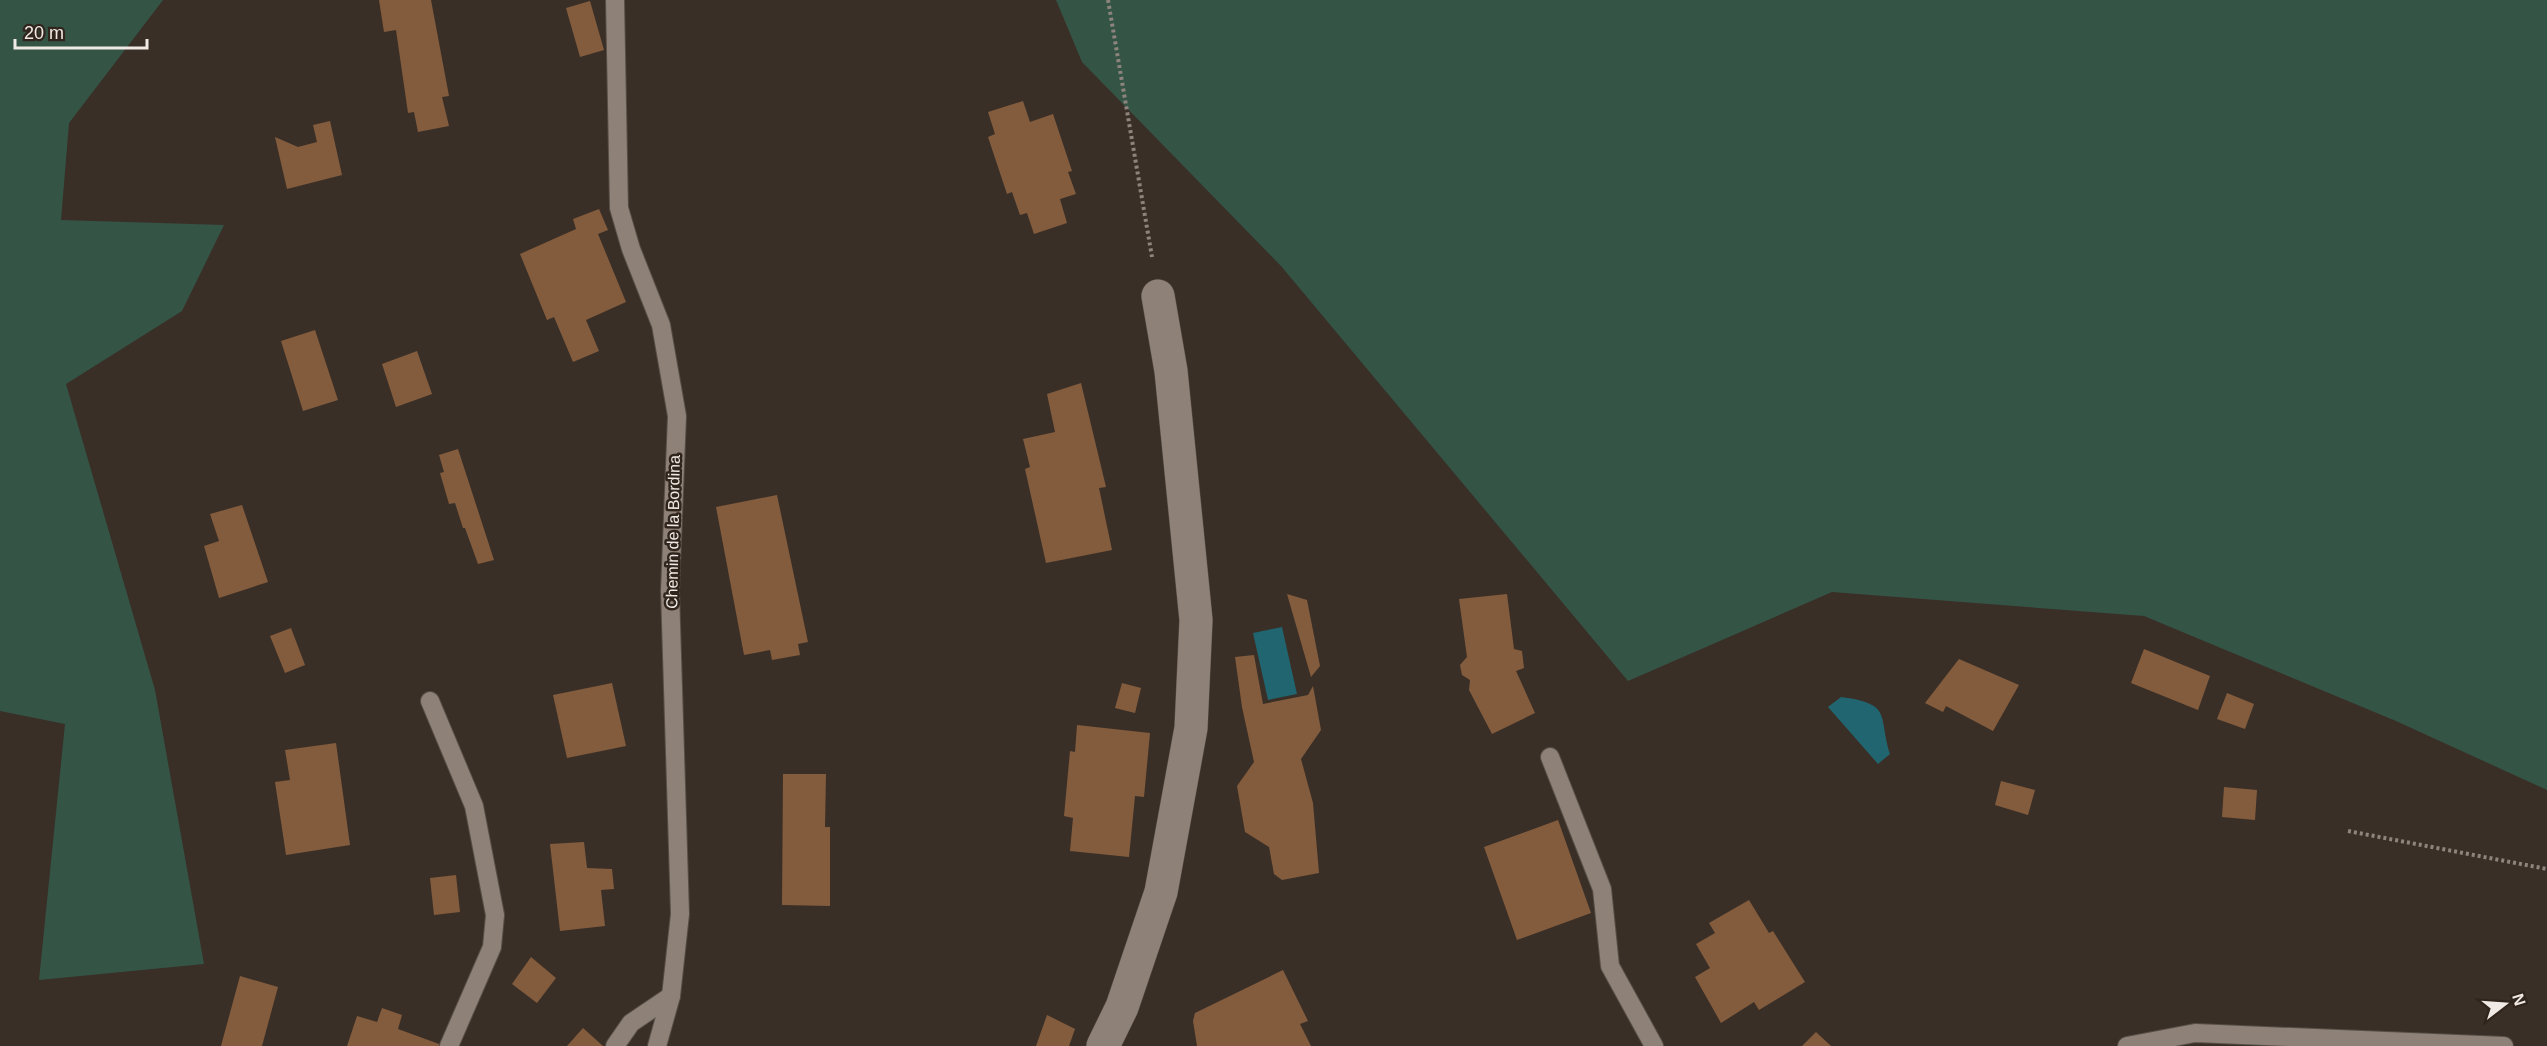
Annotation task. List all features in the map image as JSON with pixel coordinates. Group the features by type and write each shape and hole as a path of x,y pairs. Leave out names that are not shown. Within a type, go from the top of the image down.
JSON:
{"street":[{"path":"1103,1046 1122,1008 1161,892 1191,728 1196,620 1171,371 1158,296"}],"lane":[{"name":"Chemin de la Bordina","path":"615,0 619,208 631,249 661,325 676,416 670,591 680,914 671,996 657,1046"},
{"path":"430,701 474,806 495,915 492,947 449,1046"},
{"path":"1550,758 1602,889 1610,966 1654,1046"},
{"path":"615,1046 631,1023 671,996"},
{"path":"2127,1046 2194,1033 2504,1046"}],"path":[{"path":"1108,0 1158,296"},
{"path":"2348,831 2547,869"}],"green space":[{"path":"0,0 163,0 69,123 61,220 224,225 182,311 66,384 155,690 204,964 39,980 65,724 0,711"},
{"path":"1056,0 2547,0 2547,790 2396,721 2144,616 1832,592 1628,681 1281,266 1082,62"}],"water":[{"path":"1282,627 1297,694 1268,700 1253,633"},
{"path":"1841,697 1869,703 1880,714 1890,754 1878,764 1828,707"}],"building":[{"path":"379,0 431,0 449,96 442,97 449,126 418,132 414,112 408,113 396,30 384,32"},
{"path":"590,1 604,50 580,57 566,8"},
{"path":"1023,101 1030,122 1053,114 1072,171 1068,172 1076,194 1060,199 1067,223 1034,234 1027,213 1020,215 1012,192 1007,194 988,137 995,134 988,112"},
{"path":"330,121 342,175 287,189 275,137 298,147 317,142 313,125"},
{"path":"599,209 608,230 598,234 626,302 586,320 599,351 573,362 554,317 547,320 520,254 576,229 573,219"},
{"path":"315,330 338,400 303,411 281,341"},
{"path":"417,351 432,394 396,407 382,364"},
{"path":"1081,383 1106,487 1099,488 1112,550 1046,563 1025,469 1030,467 1023,439 1055,432 1047,394"},
{"path":"458,449 494,560 478,564 455,503 449,504 440,473 444,472 439,455"},
{"path":"777,495 808,642 798,644 800,655 772,660 770,650 744,655 716,507"},
{"path":"242,505 268,582 219,598 204,546 219,541 210,514"},
{"path":"1287,594 1307,600 1320,666 1311,677"},
{"path":"1507,594 1514,649 1522,651 1524,668 1516,671 1535,713 1492,734 1469,690 1470,680 1462,675 1460,665 1467,657 1459,599"},
{"path":"291,628 305,665 285,673 270,636"},
{"path":"2144,649 2210,676 2198,710 2131,683"},
{"path":"1254,655 1263,704 1308,695 1313,686 1321,730 1301,759 1313,803 1319,873 1282,880 1274,874 1269,847 1245,832 1237,786 1254,762 1242,707 1235,657"},
{"path":"1959,659 2019,685 1993,731 1946,706 1943,712 1925,703"},
{"path":"612,683 626,746 567,758 553,695"},
{"path":"1122,683 1141,688 1135,713 1115,708"},
{"path":"2227,693 2254,704 2245,729 2217,719"},
{"path":"1077,725 1150,733 1144,797 1135,796 1129,857 1070,851 1073,818 1064,816 1070,751 1075,752"},
{"path":"336,743 350,845 286,855 275,782 290,780 285,750"},
{"path":"783,774 826,774 825,827 830,827 830,906 782,905"},
{"path":"2001,781 2035,790 2028,815 1995,805"},
{"path":"2224,787 2257,790 2255,820 2222,817"},
{"path":"1558,820 1591,913 1517,940 1484,847"},
{"path":"584,842 587,868 612,869 614,889 601,890 605,926 560,931 550,844"},
{"path":"456,875 460,912 434,915 430,878"},
{"path":"1749,900 1769,933 1773,931 1805,982 1759,1010 1754,1002 1721,1023 1695,977 1710,968 1696,944 1715,933 1709,923"},
{"path":"531,957 556,978 537,1003 512,984"},
{"path":"1283,970 1308,1021 1300,1024 1311,1046 1197,1046 1193,1021 1195,1013"},
{"path":"240,976 278,987 262,1046 221,1046"},
{"path":"382,1008 402,1015 398,1029 439,1044 439,1046 347,1046 357,1016 377,1022"},
{"path":"1047,1015 1075,1029 1069,1046 1036,1046"},
{"path":"583,1028 603,1046 567,1046"},
{"path":"1816,1032 1831,1046 1802,1046"}]}
